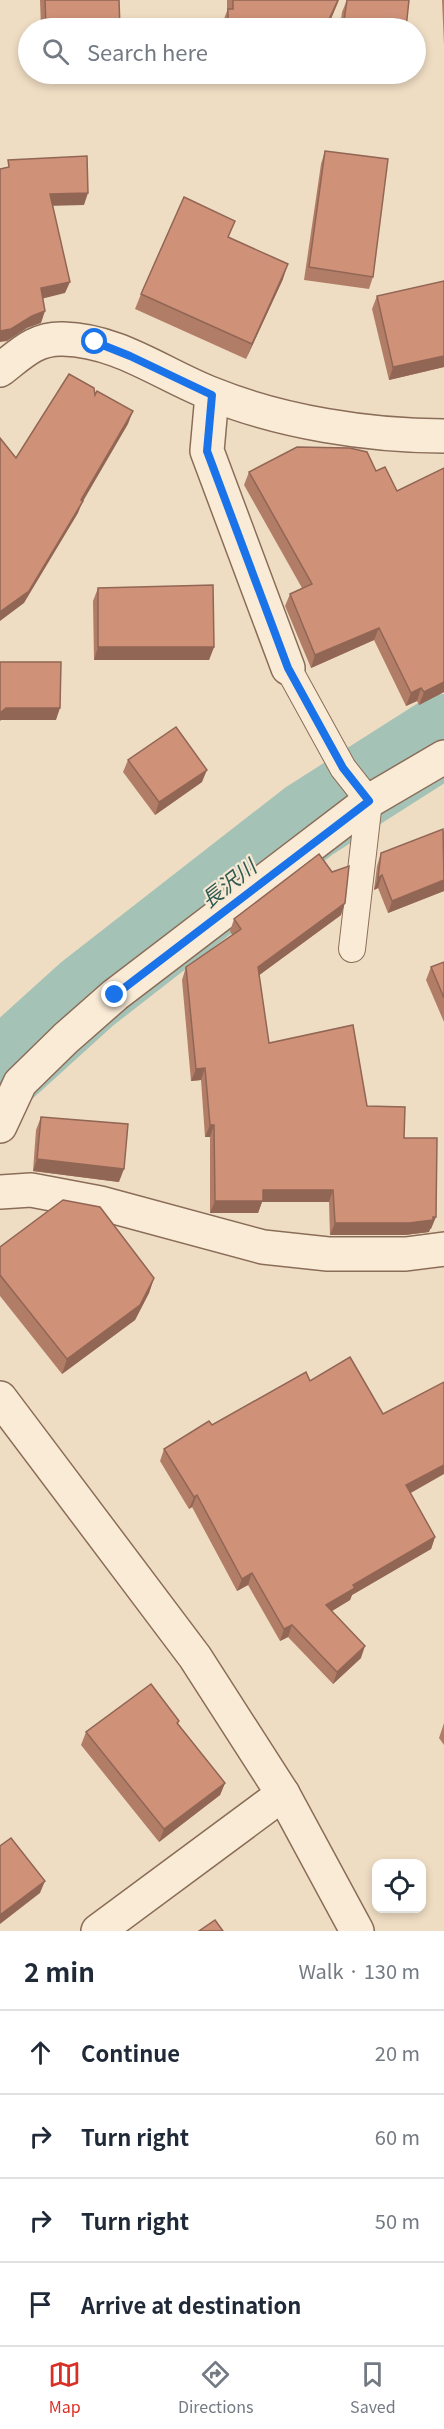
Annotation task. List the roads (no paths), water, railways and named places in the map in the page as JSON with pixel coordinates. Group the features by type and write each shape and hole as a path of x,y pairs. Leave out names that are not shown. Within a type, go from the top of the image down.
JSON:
{"street":[{"path":"0,370 33,344 62,339 95,342 212,395 270,412 331,426 384,433 444,436"},
{"path":"212,395 207,451 288,668"},
{"path":"0,1126 20,1083 107,1002 366,798 444,757"},
{"path":"0,1192 31,1190 100,1203 263,1247 328,1254 406,1254 444,1249"},
{"path":"0,1398 195,1657 283,1794 357,1931"},
{"path":"98,1931 283,1794"}],"lane":[{"path":"288,668 343,768 366,798 352,949"}],"waterway":[{"name":"長沢川","path":"0,1073 87,994 309,821 444,735"}]}
